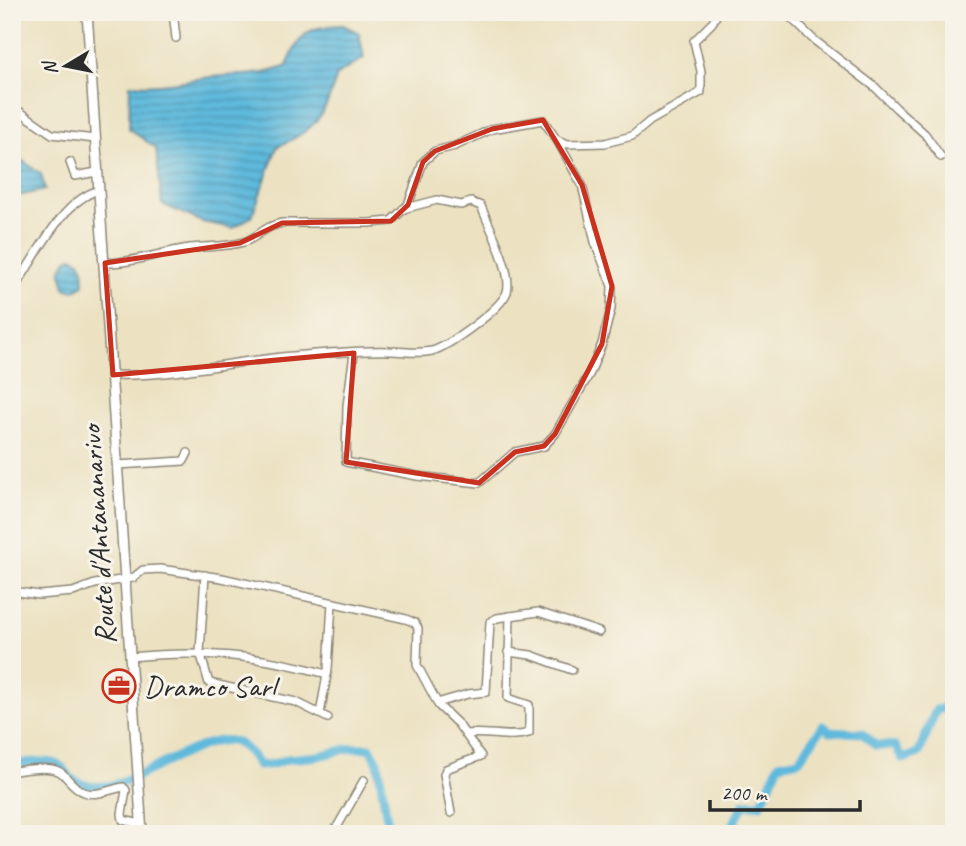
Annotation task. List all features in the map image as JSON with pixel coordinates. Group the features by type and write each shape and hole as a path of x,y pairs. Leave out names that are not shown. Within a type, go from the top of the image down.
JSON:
{"main road":[{"name":"Route d'Antananarivo","path":"87,12 142,829"}],"street":[{"path":"173,12 176,38"},
{"path":"557,141 568,144 604,143 632,136 650,121 701,92 701,71 694,41 712,23 718,12"},
{"path":"777,12 790,17 814,40 875,87 925,134 941,157"},
{"path":"12,106 52,134 95,139"},
{"path":"105,263 120,263 186,248 240,243 251,239 269,225 282,223 391,221 408,205 423,162 435,151 455,146 492,129 542,120 582,185 595,242 612,286 611,309 602,344 590,373 555,434 544,446 515,452 479,483 417,476 346,462 347,406 354,353"},
{"path":"70,162 75,176 97,172"},
{"path":"12,291 63,216 85,194 99,190"},
{"path":"113,375 151,373 267,358 435,350 481,322 507,292 506,267 481,206 471,202 461,205 437,200 403,209"},
{"path":"117,465 184,461 188,453"},
{"path":"12,591 39,595 73,592 95,584 127,579 143,570 160,569 205,575 415,623 418,628 417,664 438,703 466,734 481,756 446,769 444,774 451,813"},
{"path":"205,575 200,652 209,682 296,702 328,718"},
{"path":"320,714 327,674 332,603"},
{"path":"438,703 486,692 490,622 497,618 538,612 599,632"},
{"path":"466,734 478,732 518,736 529,733 529,705 508,698 510,616"},
{"path":"130,657 200,652 260,658 327,674"},
{"path":"508,652 531,655 572,670"},
{"path":"12,771 61,772 84,792 97,793 123,787 126,790 123,820 142,829"},
{"path":"333,834 364,780"}],"highlighted area":[{"path":"543,120 582,185 612,286 602,344 555,434 544,446 515,452 479,483 346,462 354,353 113,375 105,263 240,243 282,223 391,221 408,205 423,162 435,151 492,129"}],"water":[{"path":"343,25 359,33 364,58 337,75 328,101 317,120 301,134 277,147 252,216 233,228 202,222 162,204 156,148 129,129 130,84 161,84 278,70 287,66 301,39 307,34 321,27"},
{"path":"12,153 41,174 45,190 18,196 12,201"},
{"path":"72,257 82,264 84,285 73,291 65,288 61,271 67,259"}],"waterway":[{"path":"728,834 744,804 761,804 779,764 799,760 823,726 830,731 862,733 875,745 895,746 903,759 919,753 936,710 954,706"},
{"path":"12,765 36,762 55,764 76,781 99,786 129,780 190,751 219,741 240,744 259,766 351,748 370,748 378,762 388,826 392,834"},
{"path":"415,834 422,829 441,834"}],"place":[{"name":"Dramco Sarl","path":"119,686"}]}
